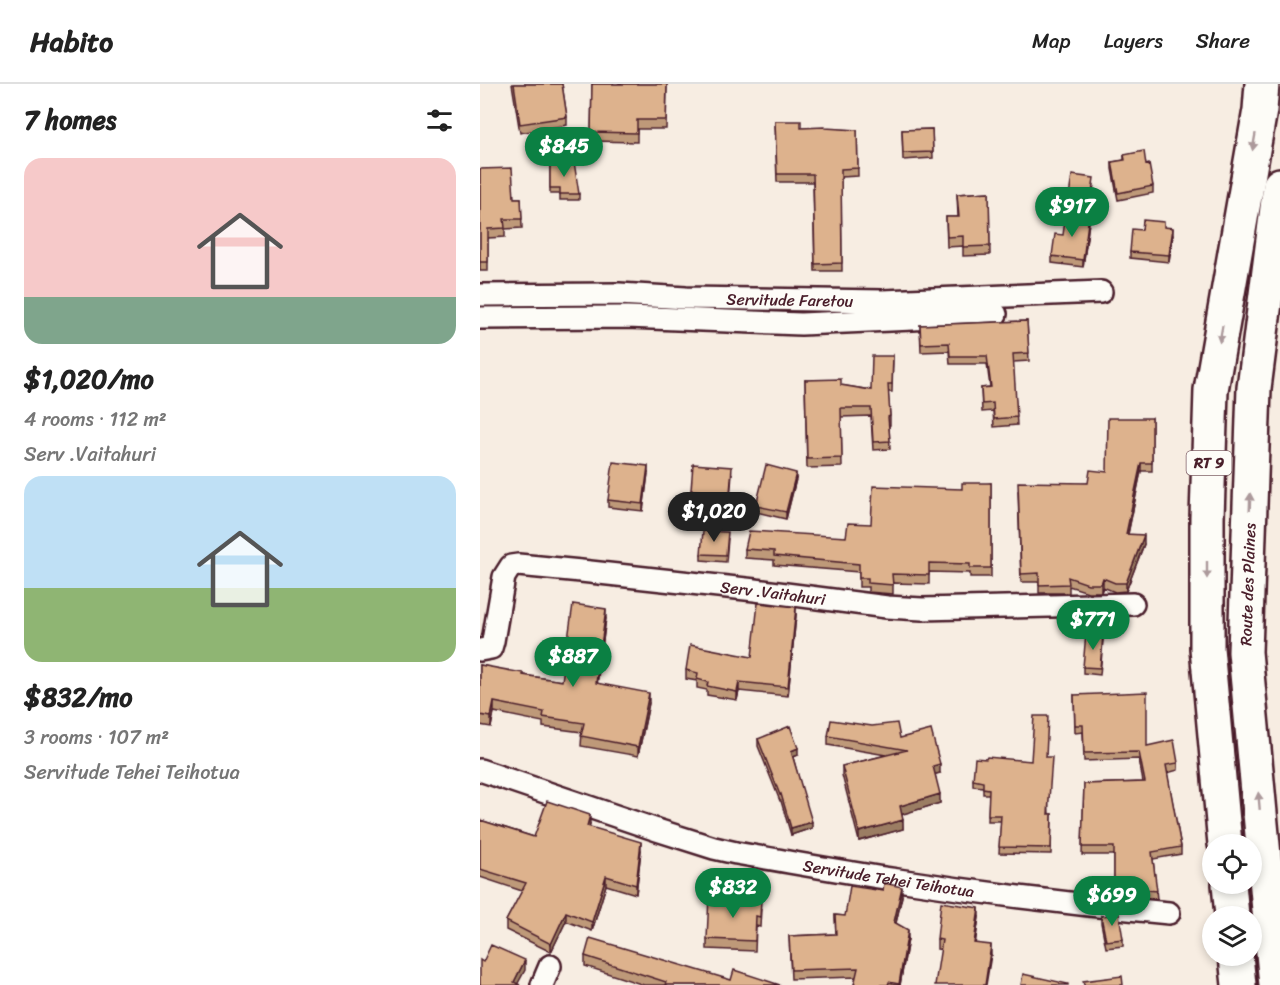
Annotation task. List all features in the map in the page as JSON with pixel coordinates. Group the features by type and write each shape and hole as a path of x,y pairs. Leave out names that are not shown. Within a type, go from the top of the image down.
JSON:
{"highway":[{"name":"RT 9","path":"1224,834 1207,648 1207,518 1211,390 1260,110 1262,84"},
{"name":"Route des Plaines","path":"1276,985 1245,652 1254,388 1280,186"},
{"path":"1237,966 1239,985"}],"street":[{"name":"Servitude Faretou","path":"480,295 619,294 686,298 883,301 1101,292"},
{"name":"Servitude Faretou","path":"480,318 627,317 801,324 996,314"},
{"name":"Serv .Vaitahuri","path":"480,650 491,648 504,577 511,566 518,565 887,607 922,609 1133,604"},
{"name":"Servitude Tehei Teihotua","path":"480,770 657,830 736,853 992,893 1086,906 1169,913"}],"building":[{"path":"514,84 562,84 567,117 520,124"},
{"path":"592,84 667,84 666,120 637,120 637,133 591,132"},
{"path":"775,121 801,121 801,128 824,127 857,130 858,168 841,169 842,263 815,264 813,174 777,174"},
{"path":"932,129 933,152 903,153 902,130"},
{"path":"1144,151 1153,186 1118,193 1112,162 1125,160 1124,155"},
{"path":"550,162 574,162 579,194 560,194 560,188 550,188"},
{"path":"512,168 514,198 521,198 522,219 504,219 505,228 488,229 488,262 480,262 480,169"},
{"path":"1072,175 1094,178 1091,199 1068,203"},
{"path":"989,192 990,246 963,247 963,236 947,237 946,217 959,217 957,194"},
{"path":"1066,213 1089,215 1083,260 1052,256 1055,234 1063,235"},
{"path":"1143,220 1164,222 1164,227 1173,228 1169,255 1130,252 1132,229 1142,230"},
{"path":"1027,321 1029,353 1013,354 1017,417 994,419 993,403 982,404 981,388 991,387 987,356 950,356 949,343 921,344 920,325"},
{"path":"872,356 893,356 892,384 888,384 890,441 873,442 871,408 841,408 842,458 807,459 805,380 841,379 841,385 871,390"},
{"path":"1108,418 1152,418 1152,463 1141,463 1126,534 1144,535 1126,583 1115,583 1103,578 1101,584 1088,584 1068,577 1069,584 1039,585 1039,573 1021,574 1018,482 1088,483 1090,470 1107,472"},
{"path":"613,462 648,466 643,504 608,500"},
{"path":"693,464 732,467 730,493 691,490"},
{"path":"766,465 796,473 786,512 756,506"},
{"path":"962,483 991,483 991,568 970,568 970,564 929,563 929,575 892,574 893,585 868,583 868,578 859,578 859,564 774,556 774,551 745,549 749,531 846,537 848,523 871,524 873,486 962,489"},
{"path":"703,531 728,532 726,555 701,554"},
{"path":"758,603 796,607 788,687 739,682 737,692 707,686 708,682 697,679 698,673 686,670 690,645 752,657"},
{"path":"573,604 606,609 596,683 649,693 638,747 581,736 584,723 543,717 544,712 494,702 491,717 480,715 480,665 562,681"},
{"path":"1086,633 1103,635 1100,668 1083,667"},
{"path":"1147,692 1147,746 1174,740 1178,763 1166,765 1181,847 1152,852 1157,891 1136,889 1135,879 1114,879 1114,847 1082,847 1084,784 1145,782 1139,752 1084,753 1083,725 1075,725 1074,695"},
{"path":"1034,716 1048,716 1046,757 1052,757 1048,814 1052,814 1051,848 999,847 1001,815 988,815 989,789 983,788 983,782 973,780 975,758 1031,761"},
{"path":"831,720 872,726 897,723 900,738 931,730 940,764 933,766 940,794 900,806 903,820 859,832 842,766 907,750 828,736"},
{"path":"790,726 798,748 791,751 812,822 791,828 781,794 758,739"},
{"path":"547,801 590,815 587,826 641,842 636,885 606,876 592,922 566,912 551,944 506,921 526,883 480,869 480,820 534,837"},
{"path":"884,883 902,887 894,922 908,930 899,984 889,982 888,985 854,985 858,968 791,970 789,936 836,934 835,915 845,916 850,886 883,891"},
{"path":"709,896 761,900 760,917 756,916 755,941 707,939"},
{"path":"941,902 979,908 974,943 991,945 985,985 935,985 942,940 937,939"},
{"path":"1119,914 1123,939 1106,941 1101,916"},
{"path":"590,938 731,980 734,970 780,985 665,985 666,982 585,956"},
{"path":"491,945 525,960 514,982 520,985 480,985 480,960 483,962"},
{"path":"1023,974 1068,984 1068,985 1021,985"},
{"path":"1122,976 1123,985 1084,985 1083,981"}]}
